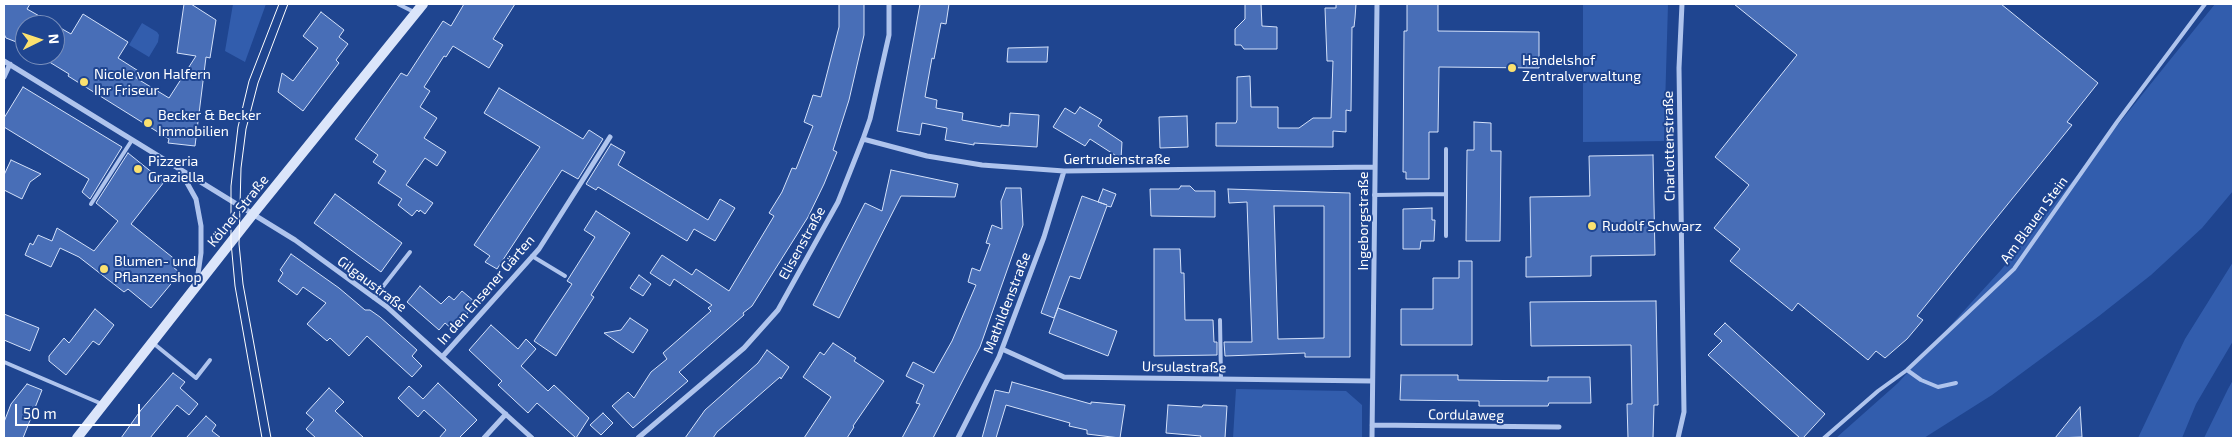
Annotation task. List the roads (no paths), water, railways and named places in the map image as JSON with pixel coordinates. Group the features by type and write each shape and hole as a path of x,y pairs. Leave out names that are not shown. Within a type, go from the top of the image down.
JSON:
{"main road":[{"name":"Kölner Straße","path":"77,438 253,214 424,4"}],"street":[{"name":"Elisenstraße","path":"638,438 744,348 778,310 838,202 863,139 870,119 889,35 889,4"},
{"name":"Ingeborgstraße","path":"1372,438 1377,4"},
{"name":"Charlottenstraße","path":"1678,438 1684,412 1679,68 1682,4"},
{"name":"Gilgaustraße","path":"4,61 285,233 374,298 443,356 532,438"},
{"path":"4,77 10,64"},
{"name":"In den Ensener Gärten","path":"443,356 532,256 580,187 610,137"},
{"name":"Gertrudenstraße","path":"863,139 927,156 982,166 1064,171 1374,167"},
{"name":"Gilgaustraße","path":"181,171 196,198 201,226 201,253 196,286"},
{"name":"Mathildenstraße","path":"958,438 1002,349 1044,238 1064,171"},
{"name":"Ursulastraße","path":"1002,349 1064,376 1372,381"},
{"path":"484,438 506,414"},
{"name":"Cordulaweg","path":"1372,425 1559,427"}],"lane":[{"path":"398,4 416,13"},
{"name":"Am Blauen Stein","path":"1824,438 1878,391 1907,370 2014,269 2117,122 2205,4"},
{"path":"91,204 132,140"},
{"path":"1446,149 1446,236"},
{"path":"1374,195 1446,194"},
{"path":"374,298 410,252"},
{"path":"532,256 565,276"},
{"path":"1220,320 1221,379"},
{"path":"152,342 196,378 210,360"},
{"path":"4,362 104,404"},
{"path":"1907,370 1921,380 1938,387 1956,383"}],"tram line":[{"path":"262,438 235,286 231,242 231,186 238,127 249,81 279,4"},
{"path":"271,438 243,284 239,244 241,168 246,129 258,83 288,4"}],"place":[{"name":"Handelshof Zentralverwaltung","path":"1512,68"},
{"name":"Nicole von Halfern Ihr Friseur","path":"84,82"},
{"name":"Becker & Becker Immobilien","path":"148,123"},
{"name":"Pizzeria Graziella","path":"138,169"},
{"name":"Rudolf Schwarz","path":"1592,226"},
{"name":"Blumen- und Pflanzenshop","path":"104,269"}]}
